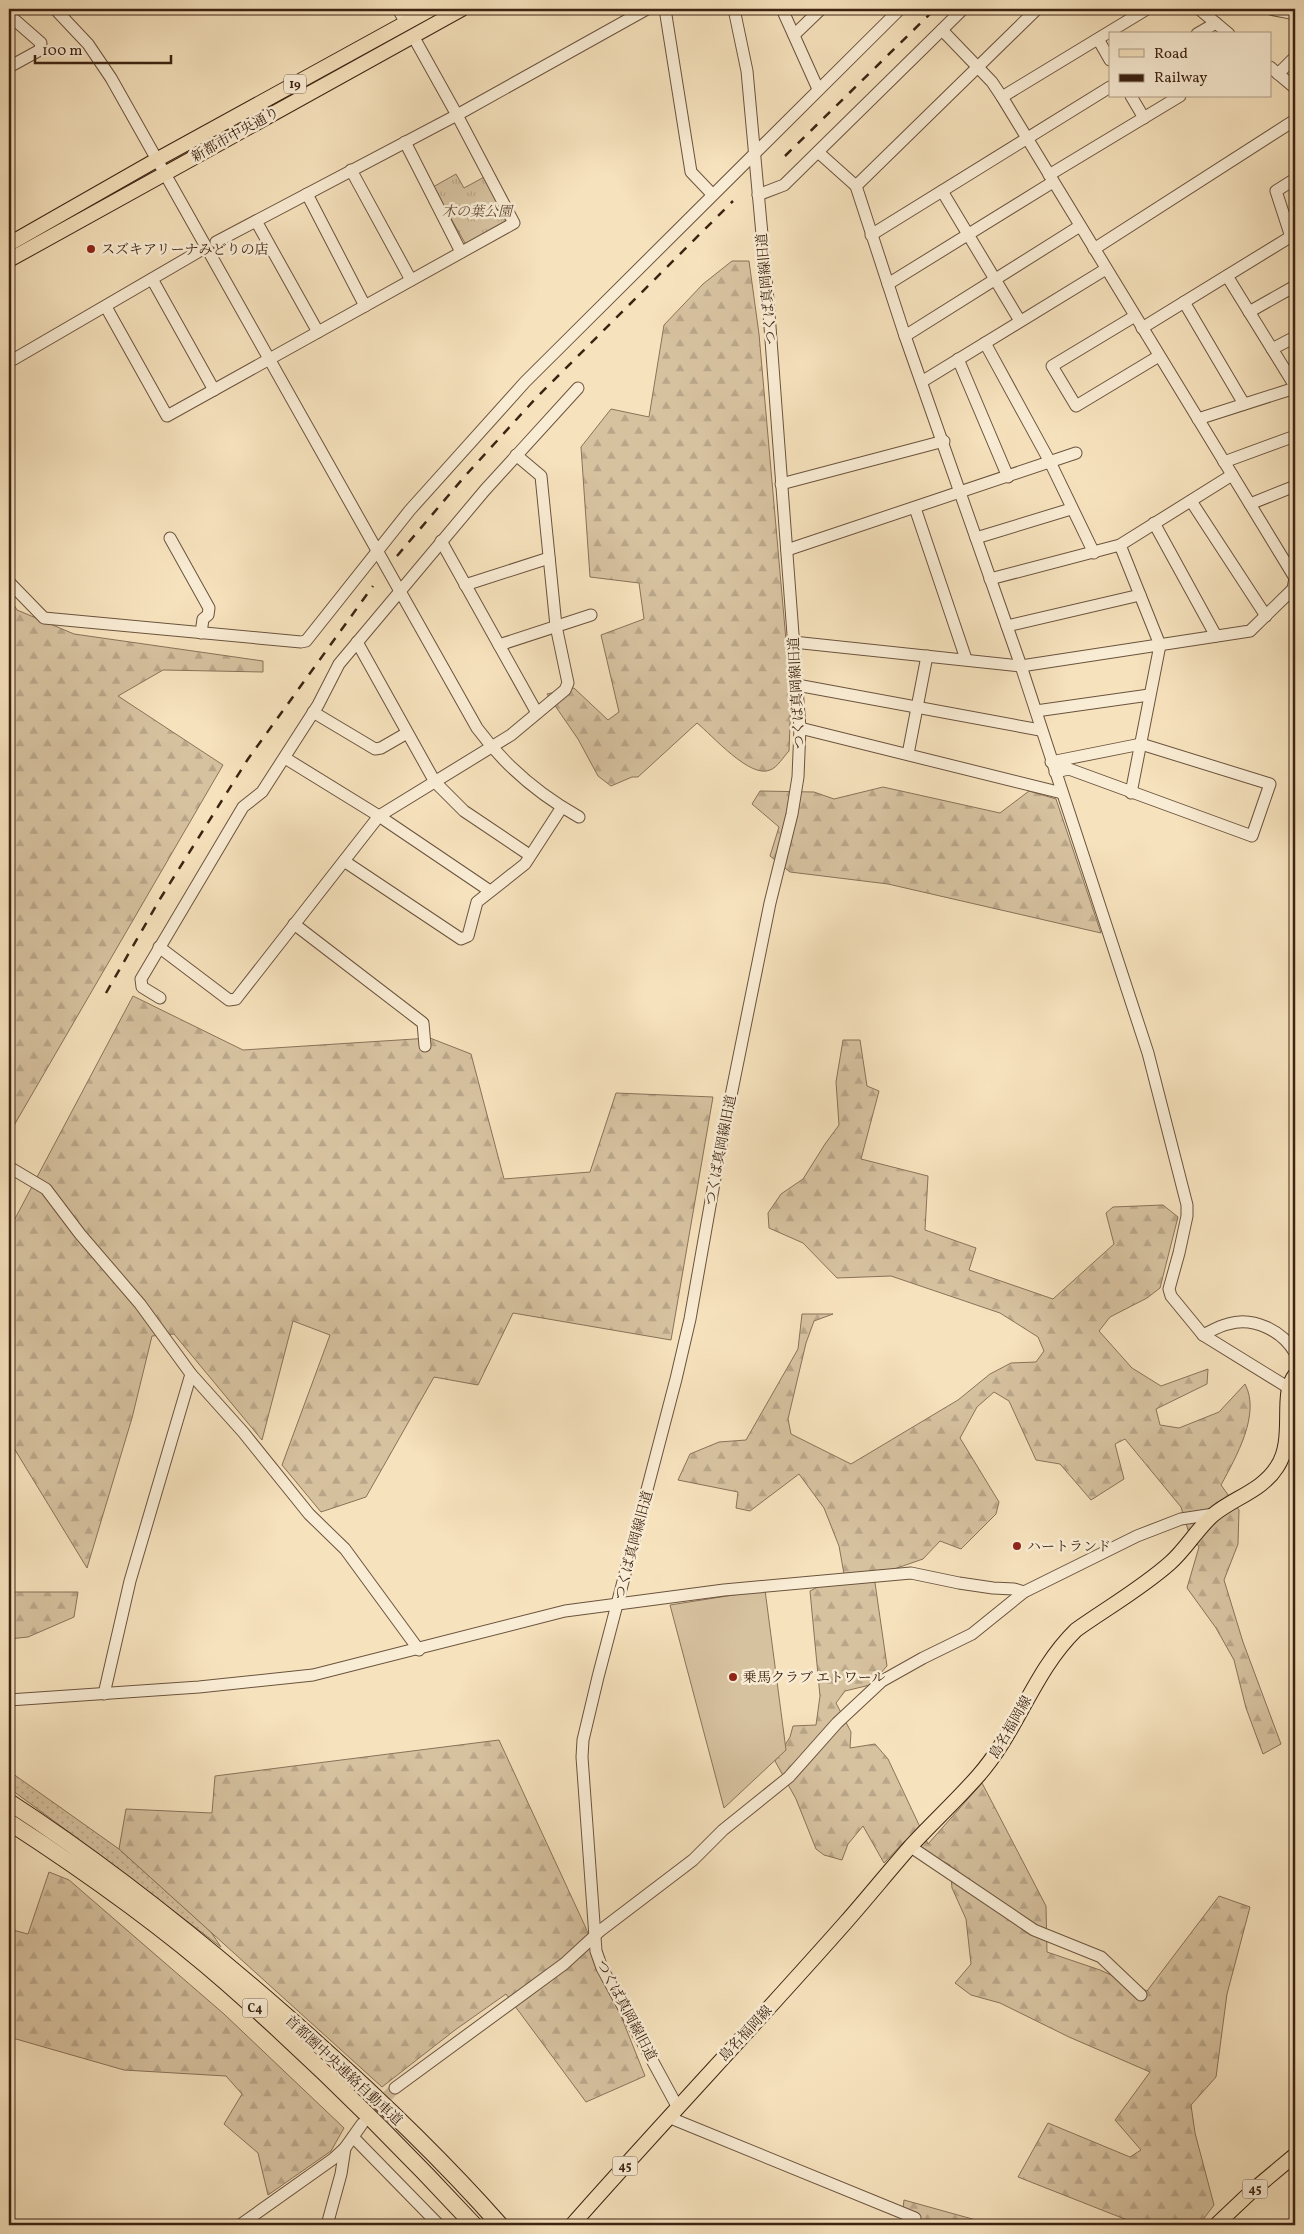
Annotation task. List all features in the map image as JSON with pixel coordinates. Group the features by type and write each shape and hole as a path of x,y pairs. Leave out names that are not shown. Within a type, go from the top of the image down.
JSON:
{"highway":[{"name":"首都圏中央連絡自動車道","path":"9,1802 109,1873 244,1980 337,2061 502,2225"},
{"name":"首都圏中央連絡自動車道","path":"9,1822 92,1879 227,1983 291,2041 441,2190 473,2225"}],"main road":[{"name":"新都市中央通り","path":"9,244 158,159 431,9"},
{"name":"新都市中央通り","path":"9,260 462,9"},
{"name":"島名福岡線","path":"678,2106 846,1922 910,1847 978,1776 1007,1737 1037,1678 1063,1642 1076,1630 1170,1563 1214,1514 1262,1484 1277,1467 1286,1446 1292,1382"},
{"name":"45","path":"572,2225 678,2106"},
{"name":"45","path":"1216,2225 1295,2154"}],"street":[{"path":"55,9 74,28 101,62 158,159 468,713 492,748 530,785 562,808 579,817"},
{"path":"398,9 406,23"},
{"path":"216,242 457,115 647,9"},
{"path":"665,9 691,172 712,194"},
{"name":"つくば真岡線旧道","path":"678,2106 602,1968 596,1950 582,1757 583,1740 690,1319 722,1136 770,903 792,814 798,777 800,728 768,300 747,71 734,9"},
{"path":"782,9 818,89"},
{"path":"794,35 821,9"},
{"path":"9,582 44,618 304,642 376,551 449,465 524,382 900,9"},
{"path":"758,195 784,185 963,9"},
{"path":"856,186 1037,9"},
{"path":"1109,32 1147,9"},
{"path":"1199,9 1227,32"},
{"path":"1270,9 1295,14"},
{"path":"9,14 41,43 40,50 9,67"},
{"path":"1200,32 1216,22"},
{"path":"793,642 1021,666 1250,631 1293,589 1295,578 1002,97 978,67 942,30"},
{"path":"1002,97 1109,32"},
{"path":"106,307 167,416 514,223 413,36"},
{"path":"1098,39 1109,58"},
{"path":"1295,57 1274,70 1295,88"},
{"path":"871,235 1109,88"},
{"path":"1133,98 1144,118"},
{"path":"888,284 968,235 1051,178 1177,98"},
{"path":"1094,249 1295,120"},
{"path":"405,142 461,252"},
{"path":"818,152 856,186 905,336 923,381 1021,666 1036,711 1040,730 1148,1053 1187,1206 1187,1216 1169,1289 1171,1296 1203,1335 1292,1382"},
{"path":"351,170 411,280"},
{"path":"1142,328 1293,235 1276,191 1295,179"},
{"path":"942,191 1020,321"},
{"path":"307,194 365,306"},
{"path":"256,221 318,332"},
{"path":"905,336 1080,226"},
{"path":"9,362 198,252"},
{"path":"923,381 1106,269"},
{"path":"1198,419 1295,387 1227,276"},
{"path":"152,279 214,390"},
{"path":"1249,312 1295,286"},
{"path":"1184,302 1244,404"},
{"path":"1135,316 1052,366 1076,406 1159,356"},
{"path":"1272,349 1295,337"},
{"path":"985,343 1050,462 1094,552"},
{"path":"958,359 1008,477"},
{"path":"160,998 142,987 141,979 243,806 262,792 285,758 339,664 441,541 578,388"},
{"path":"1224,462 1295,436"},
{"path":"781,484 944,441"},
{"path":"787,550 1076,453"},
{"path":"159,947 229,1000 236,999 379,816 512,735 565,690 568,683 556,626 541,476 516,455"},
{"path":"990,579 1120,545 1232,475"},
{"path":"1250,504 1295,486"},
{"path":"1191,501 1266,616"},
{"path":"914,508 966,659"},
{"path":"976,538 1071,508"},
{"path":"1154,524 1216,636"},
{"path":"170,538 209,608 208,615 203,619 201,633"},
{"path":"441,541 537,713"},
{"path":"1120,545 1160,645 1131,793"},
{"path":"465,585 549,558"},
{"path":"1007,626 1140,595"},
{"path":"499,645 591,615"},
{"path":"357,642 435,782 464,811 525,852"},
{"path":"908,754 927,656"},
{"path":"796,685 1040,730"},
{"path":"1036,711 1149,695"},
{"path":"313,712 375,749 381,748 407,733"},
{"path":"800,728 1062,793"},
{"path":"1141,744 1270,784 1252,836 1069,769 1053,767 1141,744"},
{"path":"285,758 379,816 490,891"},
{"path":"344,861 461,939 468,936 477,902 525,864 562,808"},
{"path":"294,924 423,1023 425,1046"},
{"path":"9,1167 46,1189 80,1234 140,1304 191,1374 242,1432 309,1514 345,1550 419,1650"},
{"path":"1203,1335 1230,1323 1257,1324 1279,1335 1291,1345 1295,1353"},
{"path":"104,1694 130,1581 191,1374"},
{"path":"394,2088 564,1964 635,1903 693,1860 723,1830 788,1777 837,1723 882,1681 972,1634 1024,1592 1137,1536 1181,1519 1214,1514"},
{"path":"9,1700 199,1687 313,1676 565,1611 724,1590 911,1573 959,1583 1014,1589 1024,1592"},
{"path":"910,1847 1034,1930 1101,1957 1141,1995"},
{"path":"668,2117 916,2218"},
{"path":"240,2225 332,2159 345,2148 362,2124"},
{"path":"353,2137 439,2225"},
{"path":"327,2225 341,2174 345,2148"}],"green space":[{"name":"木の葉公園","path":"456,174 464,188 486,176 508,223 469,244 465,243 433,187"},
{"path":"732,261 749,261 759,334 791,697 789,751 773,769 762,771 752,768 721,746 697,723 638,777 632,777 611,786 598,776 578,739 547,694 574,688 608,720 619,712 601,635 644,619 639,583 590,577 581,447 611,409 649,417 664,325 703,284"},
{"path":"9,596 17,610 74,634 263,661 263,672 163,670 118,696 223,765 9,1134"},
{"path":"883,787 1000,813 1029,791 1056,799 1101,933 888,884 790,872 770,856 779,827 752,804 760,791 814,792 834,799"},
{"path":"133,996 243,1050 430,1038 471,1054 504,1179 590,1172 616,1093 713,1097 671,1340 513,1313 478,1385 434,1377 366,1497 321,1512 282,1465 330,1335 293,1321 262,1440 174,1334 152,1336 132,1418 87,1568 9,1440 9,1230"},
{"path":"843,1040 860,1040 867,1086 879,1091 861,1159 928,1176 925,1230 976,1248 969,1270 1053,1299 1114,1244 1106,1213 1113,1207 1163,1205 1178,1217 1160,1288 1147,1298 1110,1317 1099,1331 1132,1368 1161,1386 1208,1369 1207,1384 1156,1409 1160,1425 1179,1428 1219,1412 1245,1384 1249,1396 1250,1408 1245,1435 1221,1485 1239,1510 1238,1544 1224,1580 1243,1642 1281,1744 1263,1754 1246,1708 1234,1660 1216,1628 1187,1588 1199,1547 1188,1530 1181,1507 1125,1439 1115,1444 1124,1479 1091,1500 1060,1464 1036,1460 1009,1401 994,1392 977,1407 960,1438 999,1502 996,1514 961,1549 940,1541 923,1559 874,1576 887,1666 870,1685 845,1691 836,1703 851,1732 850,1748 875,1744 888,1759 928,1844 982,1783 1046,1906 1047,1952 1100,1970 1147,1991 1219,1896 1250,1907 1227,1994 1216,2077 1191,2105 1195,2133 1214,2205 1199,2225 1140,2225 1018,2177 1048,2123 1130,2157 1141,2150 1115,2120 1150,2072 1069,2037 1000,2003 971,1995 955,1983 971,1964 966,1919 952,1888 950,1865 905,1841 884,1863 863,1826 848,1844 842,1860 824,1855 816,1849 796,1799 775,1761 790,1737 793,1726 816,1725 820,1696 810,1591 844,1574 839,1546 824,1508 799,1474 750,1511 736,1508 738,1492 678,1480 690,1454 719,1442 746,1440 798,1349 802,1314 833,1314 814,1321 806,1343 788,1419 791,1434 851,1464 958,1400 990,1374 1011,1363 1036,1362 1044,1351 1038,1337 1000,1313 891,1276 837,1278 803,1243 769,1228 768,1213 781,1194 803,1179 839,1125 836,1082"},
{"name":"乗馬クラブ エトワール","path":"765,1590 786,1750 724,1808 670,1605"},
{"path":"9,1592 78,1592 74,1617 28,1637 9,1639"},
{"path":"499,1740 585,1926 645,2076 586,2102 506,1994 455,2030 382,2087 119,1849 126,1809 212,1813 215,1776"},
{"path":"9,1771 119,1849 211,1932 221,1947 9,1788"},
{"path":"49,1872 69,1880 224,2014 344,2128 331,2151 268,2195 258,2153 224,2124 242,2094 226,2076 124,2070 9,2037 9,1929 28,1934"},
{"path":"904,2200 994,2225 901,2225"}],"tunnel":[{"path":"365,2120 395,2088"}],"railway":[{"path":"785,156 935,9"},
{"path":"397,556 465,476 536,398 733,201"},
{"path":"106,993 160,899 248,759 373,586"},
{"path":"9,1184 11,1179"}],"place":[{"name":"スズキアリーナみどりの店","path":"91,249"},
{"name":"ハートランド","path":"1017,1546"},
{"name":"乗馬クラブ エトワール","path":"733,1677"}]}
